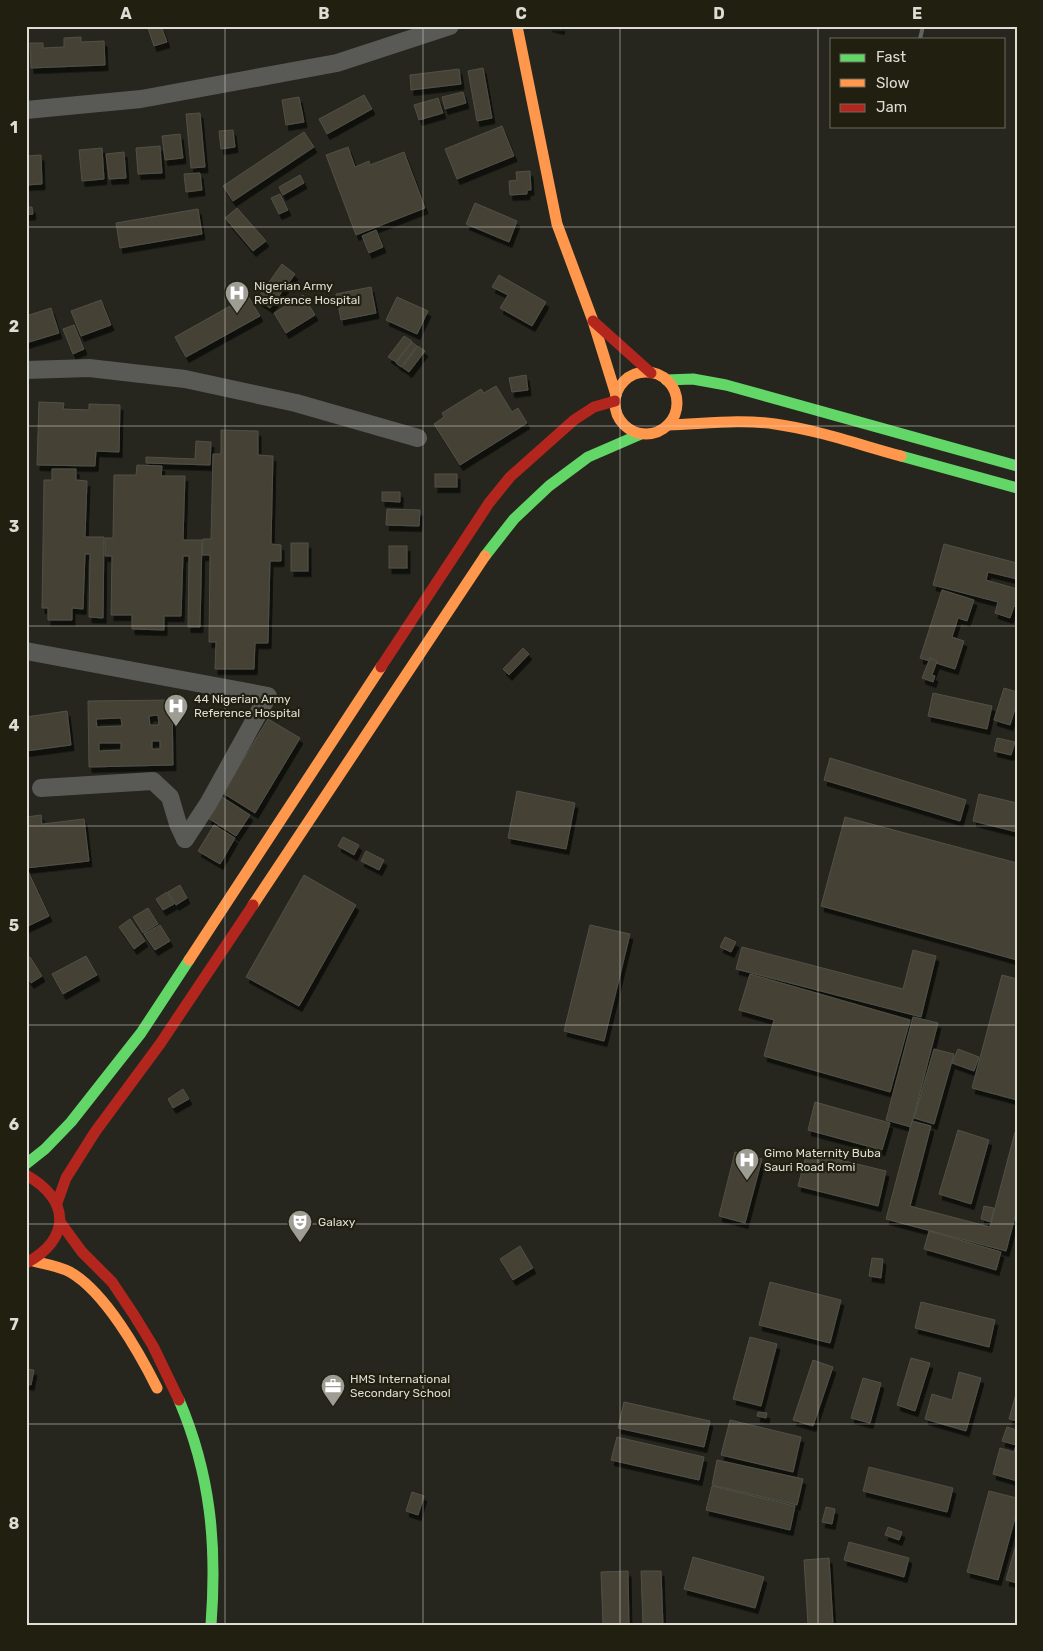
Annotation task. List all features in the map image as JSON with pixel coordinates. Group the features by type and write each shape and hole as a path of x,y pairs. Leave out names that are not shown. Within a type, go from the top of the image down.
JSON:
{"street":[{"path":"26,110 141,99 337,63 408,32 450,26"},
{"path":"517,26 557,224 593,321 615,398 616,413 622,424 632,431 641,434 651,434 660,431 668,425 674,416 677,406 672,386 666,380 651,373 593,321"},
{"path":"26,370 89,368 185,379 296,403 418,438"},
{"path":"26,1164 45,1149 71,1122 141,1033 489,503 510,477 574,420 594,406 615,398 621,385 629,377 640,373 651,373"},
{"path":"666,380 693,379 726,385 1017,466"},
{"path":"668,425 753,422 776,424 814,432 1017,488"},
{"path":"57,1203 66,1178 94,1132 166,1035 475,570 514,520 549,486 588,458 641,434"},
{"path":"26,651 268,696 208,804 185,839 178,824 170,797 153,781 41,788"},
{"path":"26,1175 45,1185 57,1203 60,1222 58,1234 52,1246 43,1255 30,1262"},
{"path":"60,1222 85,1254 113,1284 150,1339 188,1423 201,1466 214,1551 214,1592 211,1625"},
{"path":"30,1262 49,1264 72,1273 93,1292 131,1342 160,1394"}],"building":[{"path":"161,26 167,42 154,46 148,28"},
{"path":"549,26 562,26 561,29"},
{"path":"81,37 81,42 104,41 105,65 31,68 30,43 43,43 43,48 64,47 64,38"},
{"path":"483,68 492,118 477,121 468,71"},
{"path":"459,69 461,84 411,90 410,75"},
{"path":"463,92 466,103 445,109 442,97"},
{"path":"364,95 372,109 327,134 319,119"},
{"path":"299,97 304,122 286,125 282,100"},
{"path":"438,98 443,113 419,120 414,105"},
{"path":"200,113 205,167 191,168 186,114"},
{"path":"502,126 514,156 457,179 445,149"},
{"path":"233,130 235,147 221,149 219,131"},
{"path":"304,132 314,147 233,201 223,186"},
{"path":"180,134 183,158 165,160 162,136"},
{"path":"160,146 162,173 138,174 136,148"},
{"path":"348,147 355,167 369,161 370,165 404,152 425,208 356,235 326,155"},
{"path":"102,148 104,179 82,181 79,150"},
{"path":"124,152 126,178 109,179 106,154"},
{"path":"41,155 42,184 26,185 26,156"},
{"path":"530,171 531,190 527,190 527,194 510,195 509,181 517,180 516,172"},
{"path":"200,173 202,190 186,192 184,174"},
{"path":"300,175 304,183 283,195 279,187"},
{"path":"280,194 288,210 279,214 271,198"},
{"path":"475,203 517,221 509,242 466,224"},
{"path":"26,207 32,207 33,214 26,215"},
{"path":"237,208 266,241 253,251 225,218"},
{"path":"198,209 202,234 120,248 116,223"},
{"path":"376,230 383,247 369,253 362,236"},
{"path":"282,264 295,274 270,308 257,299"},
{"path":"499,275 546,302 532,326 500,308 508,295 492,287"},
{"path":"371,287 376,313 341,320 336,294"},
{"path":"303,295 315,315 286,333 274,313"},
{"path":"248,296 260,316 186,357 175,337"},
{"path":"397,297 428,311 417,334 386,320"},
{"path":"101,300 111,325 81,336 71,311"},
{"path":"51,308 59,333 26,343 26,316"},
{"path":"74,325 84,349 73,354 63,329"},
{"path":"404,336 412,341 396,362 388,357"},
{"path":"412,342 417,346 401,367 396,363"},
{"path":"418,346 425,351 409,372 402,367"},
{"path":"526,375 528,390 512,392 509,378"},
{"path":"496,386 512,412 518,408 527,423 460,465 434,424 444,417 442,413 481,389 484,393"},
{"path":"39,402 64,403 63,409 89,410 89,404 120,405 119,452 96,451 95,466 37,465"},
{"path":"221,430 258,431 258,455 273,456 271,544 281,545 281,561 270,561 268,643 255,643 254,669 215,669 216,642 209,642 210,555 202,555 203,539 211,539 213,454 221,454"},
{"path":"196,441 211,442 210,465 146,463 146,457 195,459"},
{"path":"137,465 162,466 161,476 185,476 183,540 202,540 200,627 188,627 189,556 183,556 181,616 164,616 164,630 132,629 132,615 111,615 112,556 105,556 105,538 113,538 114,475 136,475"},
{"path":"52,469 76,469 76,480 87,481 85,537 104,537 103,618 89,617 90,554 85,554 83,609 72,608 72,620 48,620 48,608 42,608 44,480 52,480"},
{"path":"435,474 457,474 457,487 435,487"},
{"path":"382,492 400,492 400,502 382,501"},
{"path":"387,509 420,510 419,526 386,525"},
{"path":"291,543 308,543 308,571 291,571"},
{"path":"944,544 1017,563 1017,579 988,572 986,580 1017,589 1017,607 1014,606 1010,618 995,613 998,602 933,585"},
{"path":"389,546 407,546 407,568 389,568"},
{"path":"942,590 974,600 967,621 958,618 952,637 964,641 955,669 920,658"},
{"path":"523,648 529,654 509,675 503,669"},
{"path":"930,658 937,661 932,675 935,676 933,682 922,678"},
{"path":"1004,688 1017,692 1017,702 1010,725 994,720"},
{"path":"933,693 992,706 987,729 928,716"},
{"path":"172,700 173,765 89,767 88,701","holes":["158,715 159,725 150,725 149,716","121,718 122,726 97,727 96,719","152,741 160,741 160,749 152,749","99,743 121,743 121,750 99,751"]},
{"path":"67,711 71,745 26,751 26,717"},
{"path":"268,719 300,738 255,813 223,793"},
{"path":"997,738 1015,742 1011,755 994,751"},
{"path":"830,758 966,800 960,821 824,780"},
{"path":"517,791 575,803 566,849 508,838"},
{"path":"979,794 1017,803 1017,832 973,821"},
{"path":"222,797 250,815 236,836 208,818"},
{"path":"41,815 42,824 84,819 89,861 26,868 26,817"},
{"path":"845,817 1017,863 1017,960 821,906"},
{"path":"214,825 235,838 220,864 198,851"},
{"path":"343,837 359,845 354,855 338,846"},
{"path":"366,851 384,860 379,870 361,861"},
{"path":"26,869 49,916 26,927"},
{"path":"304,875 356,905 299,1006 246,977"},
{"path":"180,885 187,898 176,905 168,892"},
{"path":"167,892 174,904 163,910 156,899"},
{"path":"148,908 158,924 143,933 133,917"},
{"path":"130,919 145,941 134,949 119,927"},
{"path":"160,925 170,941 155,950 144,934"},
{"path":"590,925 630,934 604,1041 564,1031"},
{"path":"725,937 736,942 731,952 720,947"},
{"path":"742,947 903,989 913,950 936,956 921,1017 736,969"},
{"path":"86,956 97,975 63,994 52,974"},
{"path":"30,957 42,976 31,983 26,976 26,959"},
{"path":"750,974 910,1020 890,1092 764,1056 774,1020 739,1010"},
{"path":"1002,975 1017,979 1017,1100 972,1088"},
{"path":"913,1017 938,1023 911,1127 886,1120"},
{"path":"934,1049 954,1054 934,1124 914,1118"},
{"path":"958,1049 979,1057 974,1071 952,1063"},
{"path":"183,1089 189,1099 173,1108 168,1099"},
{"path":"815,1102 890,1123 882,1150 808,1130"},
{"path":"912,1121 931,1126 910,1206 990,1227 1015,1132 1017,1132 1017,1209 1006,1251 886,1219"},
{"path":"958,1130 989,1140 971,1204 939,1194"},
{"path":"735,1152 762,1159 745,1223 719,1216"},
{"path":"807,1152 886,1171 878,1206 798,1186"},
{"path":"984,1206 994,1208 991,1222 981,1219"},
{"path":"929,1231 1001,1252 996,1270 924,1249"},
{"path":"520,1246 533,1268 513,1280 500,1259"},
{"path":"872,1258 883,1259 881,1278 869,1276"},
{"path":"770,1282 841,1300 830,1343 759,1325"},
{"path":"921,1302 995,1320 989,1347 915,1328"},
{"path":"750,1337 777,1344 761,1406 733,1399"},
{"path":"911,1358 930,1363 915,1411 897,1405"},
{"path":"813,1360 833,1367 813,1426 793,1420"},
{"path":"26,1369 34,1370 31,1385 26,1384"},
{"path":"959,1372 981,1378 966,1431 925,1419 932,1394 952,1400"},
{"path":"863,1378 881,1383 870,1423 851,1418"},
{"path":"1017,1395 1017,1421 1009,1419"},
{"path":"624,1402 710,1421 704,1447 618,1428"},
{"path":"758,1412 767,1413 766,1418 757,1416"},
{"path":"730,1420 801,1437 793,1472 721,1455"},
{"path":"1007,1427 1017,1430 1017,1481 993,1474 1000,1448 1014,1452 1016,1445 1002,1441"},
{"path":"617,1437 704,1457 699,1480 611,1460"},
{"path":"717,1460 803,1479 797,1505 712,1485"},
{"path":"869,1467 953,1488 947,1512 863,1491"},
{"path":"712,1486 795,1506 790,1530 706,1510"},
{"path":"989,1491 1017,1498 1017,1511 998,1580 967,1572"},
{"path":"412,1492 424,1496 418,1515 406,1511"},
{"path":"826,1507 835,1509 832,1524 822,1522"},
{"path":"888,1527 902,1532 899,1540 885,1535"},
{"path":"1017,1541 1017,1583 1006,1580"},
{"path":"849,1542 909,1558 904,1577 844,1560"},
{"path":"693,1557 764,1577 755,1608 684,1589"},
{"path":"829,1558 833,1624 808,1625 804,1560"},
{"path":"628,1571 629,1625 603,1625 601,1572"},
{"path":"641,1571 661,1571 663,1625 643,1625"}],"railway":[{"path":"920,38 923,26"}],"traffic: fast":[{"path":"666,380 693,379 726,385 1017,466"},
{"path":"485,556 514,519 549,486 588,457 641,434"},
{"path":"901,456 1017,488"},
{"path":"26,1164 45,1149 71,1122 141,1033 189,960"},
{"path":"179,1400 198,1456 205,1483 209,1511 213,1567 211,1625"}],"traffic: slow":[{"path":"517,26 557,224 593,321 616,395"},
{"path":"646,372 663,377 668,381 672,386 677,403 672,420 668,425 663,429 646,434 629,429 624,425 620,420 615,403 620,386 624,381 629,377 646,372"},
{"path":"668,425 735,422 775,424 823,434 901,456"},
{"path":"253,905 485,556"},
{"path":"189,960 381,667"},
{"path":"33,1261 70,1272 83,1281 96,1294 120,1324 157,1388"}],"traffic: jam":[{"path":"593,321 651,373"},
{"path":"381,667 489,503 510,477 574,420 594,407 615,401"},
{"path":"57,1203 66,1178 95,1132 160,1044 253,905"},
{"path":"26,1175 41,1185 51,1196 57,1207 60,1219 58,1231 52,1242 41,1253 26,1263"},
{"path":"60,1222 82,1252 112,1282 153,1346 179,1400"}],"place":[{"name":"Nigerian Army Reference Hospital","path":"237,314"},
{"name":"44 Nigerian Army Reference Hospital","path":"176,727"},
{"name":"Gimo Maternity Buba Sauri Road Romi","path":"747,1181"},
{"name":"Galaxy","path":"300,1243"},
{"name":"HMS International Secondary School","path":"333,1407"}]}
